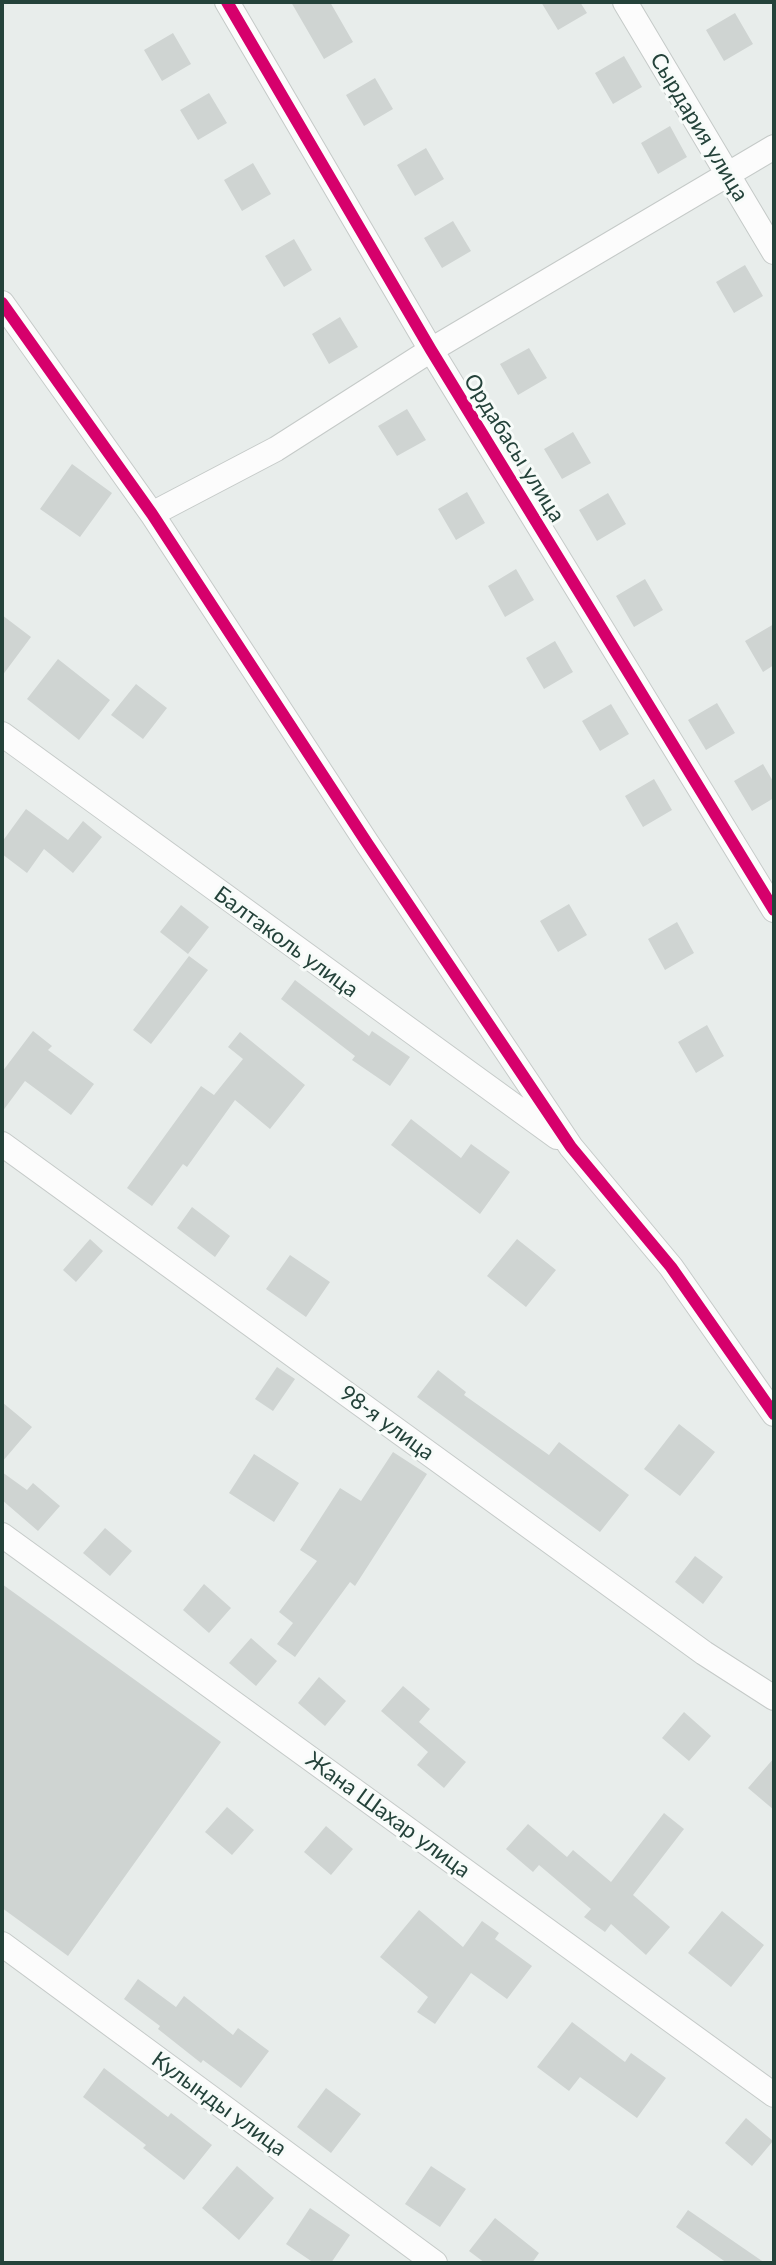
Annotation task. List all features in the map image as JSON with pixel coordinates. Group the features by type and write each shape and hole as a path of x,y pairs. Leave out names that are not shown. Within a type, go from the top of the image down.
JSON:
{"street":[{"name":"Ордабасы улица","path":"227,2 431,350 774,910"},
{"name":"Сырдария улица","path":"625,2 774,252"},
{"path":"152,514 276,449 431,350 774,147"},
{"path":"2,303 152,514 571,1147 671,1267 774,1414"},
{"name":"Балтаколь улица","path":"2,734 571,1147"},
{"name":"98-я улица","path":"2,1144 704,1653 774,1698"},
{"name":"Жана Шахар улица","path":"2,1535 774,2095"},
{"name":"Кулынды улица","path":"2,1944 435,2263"}],"building":[{"path":"291,2 330,2 353,42 324,59"},
{"path":"541,2 580,2 587,13 558,30"},
{"path":"735,13 753,44 724,61 706,30"},
{"path":"173,33 191,64 162,81 144,50"},
{"path":"624,56 642,87 613,104 595,73"},
{"path":"375,78 393,109 364,126 346,95"},
{"path":"209,93 227,123 198,140 180,110"},
{"path":"670,126 687,157 658,174 641,143"},
{"path":"426,148 444,179 415,196 397,165"},
{"path":"253,163 271,194 242,211 224,180"},
{"path":"453,221 471,251 442,268 424,238"},
{"path":"294,239 312,270 284,287 265,256"},
{"path":"745,265 763,296 734,313 716,282"},
{"path":"340,317 358,347 329,364 312,334"},
{"path":"529,348 547,378 518,395 500,364"},
{"path":"407,409 426,440 397,456 378,426"},
{"path":"573,432 591,463 562,479 544,449"},
{"path":"72,464 112,493 80,537 40,509"},
{"path":"467,492 485,523 456,540 438,509"},
{"path":"608,493 626,524 597,541 579,510"},
{"path":"516,569 534,600 505,617 488,586"},
{"path":"645,579 663,610 634,627 616,596"},
{"path":"2,615 31,637 2,676"},
{"path":"774,624 774,665 763,672 745,641"},
{"path":"555,641 573,672 544,689 526,658"},
{"path":"58,659 110,700 79,740 27,699"},
{"path":"136,684 167,708 143,739 111,715"},
{"path":"717,703 735,733 706,750 688,720"},
{"path":"611,704 629,734 600,751 582,721"},
{"path":"763,764 774,783 774,798 752,811 734,781"},
{"path":"654,779 672,810 643,827 625,796"},
{"path":"26,809 68,840 83,821 102,837 73,873 44,849 27,873 2,854 2,842"},
{"path":"569,904 587,935 558,952 540,921"},
{"path":"181,905 209,927 188,954 160,932"},
{"path":"677,922 694,953 665,970 648,939"},
{"path":"189,956 208,970 151,1044 133,1030"},
{"path":"295,980 369,1036 372,1031 410,1057 390,1086 352,1060 355,1056 281,999"},
{"path":"707,1025 724,1056 696,1073 678,1042"},
{"path":"33,1031 52,1046 48,1050 94,1084 71,1115 25,1081 2,1112 2,1072"},
{"path":"240,1032 305,1085 270,1129 235,1100 187,1167 183,1164 152,1206 127,1188 201,1086 214,1095 243,1059 228,1047"},
{"path":"411,1119 461,1158 471,1144 510,1172 480,1214 391,1145"},
{"path":"192,1207 230,1236 215,1257 177,1228"},
{"path":"90,1239 103,1251 76,1282 63,1270"},
{"path":"517,1239 556,1270 526,1307 487,1276"},
{"path":"290,1255 330,1282 306,1317 266,1289"},
{"path":"277,1367 295,1379 273,1411 255,1399"},
{"path":"438,1370 466,1392 464,1395 549,1455 559,1442 629,1495 600,1532 417,1397"},
{"path":"2,1402 32,1427 2,1462"},
{"path":"679,1424 715,1452 680,1496 644,1469"},
{"path":"393,1452 427,1474 355,1586 350,1582 295,1657 277,1644 293,1623 279,1612 317,1561 300,1550 340,1488 361,1501"},
{"path":"254,1454 299,1483 274,1522 229,1493"},
{"path":"2,1472 27,1490 33,1483 60,1506 38,1531 2,1500"},
{"path":"105,1528 132,1551 110,1576 83,1553"},
{"path":"695,1556 723,1577 703,1604 675,1582"},
{"path":"2,1584 221,1742 68,1956 2,1908"},
{"path":"204,1584 231,1608 209,1633 183,1610"},
{"path":"251,1638 277,1661 256,1686 229,1663"},
{"path":"319,1677 346,1701 325,1726 298,1703"},
{"path":"403,1686 430,1709 419,1722 466,1762 444,1788 417,1765 428,1752 381,1711"},
{"path":"684,1712 711,1736 689,1761 662,1738"},
{"path":"774,1758 774,1810 748,1788"},
{"path":"227,1807 254,1830 232,1855 205,1832"},
{"path":"664,1813 684,1829 633,1895 670,1927 646,1955 611,1924 605,1932 584,1917 591,1909 539,1865 533,1872 506,1849 528,1824 567,1857 573,1850 611,1882"},
{"path":"326,1826 353,1849 331,1875 304,1852"},
{"path":"419,1910 463,1947 482,1921 499,1933 495,1939 532,1966 507,1999 471,1973 435,2024 417,2012 428,1997 380,1957"},
{"path":"722,1911 764,1945 731,1987 688,1953"},
{"path":"138,1979 176,2007 184,1996 233,2035 238,2028 269,2051 241,2088 203,2060 201,2063 124,1999"},
{"path":"572,2022 625,2062 631,2053 666,2078 637,2118 580,2077 569,2091 537,2067"},
{"path":"104,2068 168,2117 171,2113 212,2145 184,2180 143,2148 146,2145 83,2097"},
{"path":"326,2088 361,2114 331,2153 297,2127"},
{"path":"746,2118 773,2141 752,2166 725,2143"},
{"path":"237,2166 274,2198 239,2240 202,2208"},
{"path":"431,2166 466,2189 440,2227 405,2204"},
{"path":"310,2208 350,2235 331,2263 314,2263 286,2244"},
{"path":"688,2210 765,2263 727,2263 676,2227"},
{"path":"495,2218 539,2253 532,2263 485,2263 469,2251"}],"cycle path":[{"path":"227,2 431,350 774,910"},
{"path":"2,303 152,514 571,1147 671,1267 774,1414"}]}
